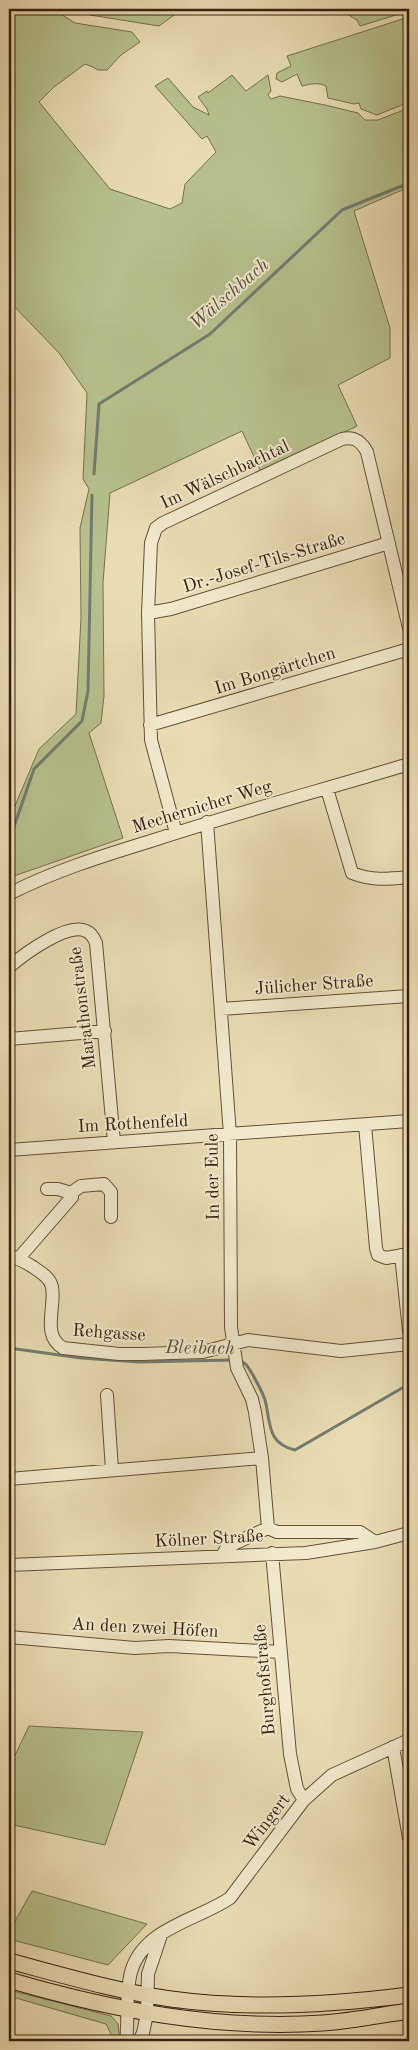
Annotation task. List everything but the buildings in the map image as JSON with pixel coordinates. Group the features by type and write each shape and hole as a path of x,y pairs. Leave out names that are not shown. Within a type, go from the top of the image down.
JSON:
{"main road":[{"path":"9,1961 148,1994 175,1999 241,2005 320,2004 409,1996"},
{"path":"9,1980 48,1992 147,2014 240,2023 323,2023 409,2011"}],"street":[{"name":"Im Wälschbachtal","path":"176,833 153,755 150,725 148,613 151,543 156,528 342,438 354,438 359,440 367,452 409,628"},
{"name":"Dr.-Josef-Tils-Straße","path":"148,613 171,609 389,543"},
{"name":"Im Bongärtchen","path":"150,725 409,648"},
{"name":"Mechernicher Weg","path":"9,894 47,876 85,862 207,822 328,789 409,764"},
{"path":"328,789 352,873 366,879 381,880 409,877"},
{"name":"In der Eule","path":"207,822 230,1135 231,1327 238,1368 252,1399 262,1458 268,1528"},
{"name":"Marathonstraße","path":"9,967 36,947 64,932 74,929 85,930 92,936 98,950 114,1142"},
{"name":"Jülicher Straße","path":"220,1009 409,996"},
{"path":"9,1039 105,1031"},
{"name":"Im Rothenfeld","path":"9,1150 409,1121"},
{"path":"365,1125 376,1248 378,1255 386,1258 405,1255 409,1331"},
{"path":"47,1189 58,1189 72,1193 81,1186 104,1184 111,1192 111,1217"},
{"name":"Rehgasse","path":"72,1193 72,1197 14,1257 45,1275 52,1285 51,1335 56,1344 63,1348 119,1354 162,1354 234,1349 248,1340 342,1351 409,1344"},
{"path":"107,1395 112,1470"},
{"path":"9,1479 262,1458"},
{"path":"222,1556 227,1547 268,1528 277,1532 360,1532 375,1542"},
{"name":"Kölner Straße","path":"9,1565 321,1552 375,1542 409,1533"},
{"name":"Burghofstraße","path":"272,1553 290,1754 297,1789 304,1800"},
{"name":"An den zwei Höfen","path":"9,1637 135,1648 169,1646 280,1652"},
{"name":"Wingert","path":"126,2041 128,1990 133,1966 149,1943 178,1924 217,1907 230,1898 304,1800 332,1775 409,1740"},
{"path":"393,1747 409,1838"},
{"path":"139,2041 143,2033 147,2014 148,1974 161,1935"}],"green space":[{"path":"9,9 42,9 47,14 56,11 75,23 132,32 140,42 121,55 107,70 98,70 85,64 54,87 39,102 110,189 170,209 182,203 185,184 216,152 207,136 202,139 155,86 168,78 193,107 209,115 198,97 207,91 208,93 232,75 246,91 268,75 271,91 268,95 271,99 280,96 325,105 358,113 365,120 378,120 409,108 409,187 354,211 390,328 390,358 338,385 357,426 261,472 242,431 110,493 103,583 104,696 101,723 89,733 123,838 14,876 9,886 9,820 39,749 76,714 81,618 80,528 89,489 83,479 87,393 59,353 9,301"},
{"path":"77,9 179,9 177,13 159,26 90,15"},
{"path":"345,9 409,9 409,11 360,26 357,20 350,16"},
{"path":"409,17 409,102 377,115 361,109 359,103 354,104 328,98 326,86 314,84 302,86 297,74 282,82 276,79 277,73 291,66 287,56"},
{"path":"29,1726 143,1732 105,1845 9,1824 9,1768"},
{"path":"32,1891 147,1924 108,1965 9,1939 9,1932"},
{"path":"9,1990 111,2016 118,2024 120,2041 112,2041 113,2038 106,2024 9,1996"}],"waterway":[{"name":"Wälschbach","path":"94,474 99,404 210,334 342,210 409,183"},
{"name":"Wälschbach","path":"9,841 34,769 82,721 88,691 92,495"},
{"name":"Bleibach","path":"9,1348 81,1358 139,1362 233,1360"},
{"name":"Bleibach","path":"240,1361 248,1366 262,1393 274,1437 286,1447 295,1450 409,1384"}]}
